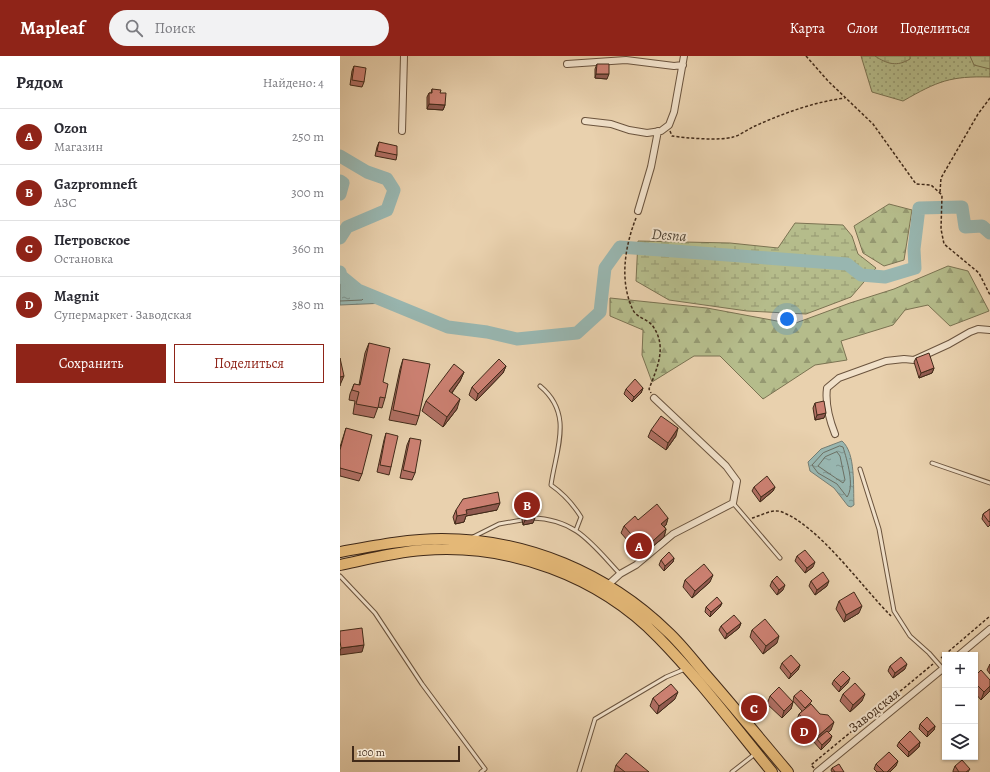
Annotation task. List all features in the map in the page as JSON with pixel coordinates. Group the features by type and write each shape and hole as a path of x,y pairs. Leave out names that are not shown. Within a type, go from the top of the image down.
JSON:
{"highway":[{"path":"340,552 411,540 442,539 489,542 539,553 609,584 636,603 669,632 788,772"},
{"path":"340,565 425,550 454,549 490,552 527,560 568,575 610,598 659,637 772,772"}],"street":[{"path":"402,131 404,56"},
{"path":"585,121 611,124 629,130 647,133 658,132 669,125 674,112 684,56"},
{"path":"567,64 626,60 674,66 683,64"},
{"path":"638,211 651,167 658,132"},
{"path":"835,434 830,422 826,399 827,388 839,378 886,361 904,359 914,360 949,344 970,332 978,329 990,330"},
{"path":"609,584 620,574 636,565 673,534 733,504 737,481 726,466 654,398"},
{"path":"963,652 990,629"},
{"name":"Заводская","path":"817,772 942,670"}],"lane":[{"path":"540,386 549,394 557,408 562,428 551,485 562,493 581,517 576,530"},
{"path":"932,463 990,483"},
{"path":"860,470 879,529 894,611 910,636 942,666"},
{"path":"733,504 780,558"},
{"path":"532,518 550,518 564,523 576,530 586,537 620,574"},
{"path":"467,540 499,524 522,520"},
{"path":"340,576 375,613 422,684 485,769 481,772"},
{"path":"579,772 595,719 666,677 687,669"},
{"path":"732,772 756,753"}],"path":[{"path":"806,56 873,124 916,184 931,185 940,193"},
{"path":"669,125 672,136 689,139 733,138 753,126 789,112 828,100 846,98"},
{"path":"990,98 978,114 941,178 940,193 942,195 941,229 944,244 979,273 990,295"},
{"path":"638,211 629,235 625,267 625,290 633,312 652,325 660,343 661,357 649,389 654,398"},
{"path":"743,515 753,518 766,513 780,511 805,526 840,558 895,620"},
{"path":"811,765 990,616"}],"green space":[{"path":"861,56 990,56 990,77 964,78 945,81 935,84 903,101 872,92"},
{"path":"875,56 910,56 910,59 901,63 892,64"},
{"path":"970,56 990,56 990,69 974,65"},
{"path":"889,204 912,210 904,260 884,266 863,253 854,226"},
{"path":"795,223 843,225 852,236 858,254 876,268 851,297 806,314 747,311 669,300 636,281 638,241 730,243 778,248"},
{"path":"948,266 968,271 989,311 950,326 928,305 905,310 893,325 841,341 847,360 815,365 763,399 720,356 694,356 652,382 642,355 643,330 610,316 610,298 707,308 793,324 894,289"}],"water":[{"path":"340,272 347,282 353,286 387,303 340,305"},
{"path":"842,441 850,454 852,462 854,505 851,507 848,506 834,488 810,471 808,462 821,449"}],"building":[{"path":"597,64 609,64 609,74 596,74"},
{"path":"354,66 366,68 364,82 352,80"},
{"path":"432,89 441,90 440,93 446,93 445,105 429,104 429,93 432,93"},
{"path":"379,142 397,146 397,155 377,151"},
{"path":"369,343 390,348 383,382 388,384 385,398 380,397 378,408 356,404 359,392 352,390 354,384 360,385"},
{"path":"929,353 934,368 921,373 916,358"},
{"path":"340,358 344,376 340,377"},
{"path":"403,359 430,364 419,416 393,410"},
{"path":"499,359 506,366 478,394 472,387"},
{"path":"454,364 464,372 449,391 460,399 447,417 426,401"},
{"path":"635,379 643,388 634,397 626,389"},
{"path":"824,401 826,413 817,415 815,403"},
{"path":"661,416 678,428 668,443 651,430"},
{"path":"346,428 372,435 362,474 340,468 340,450"},
{"path":"386,433 398,436 391,467 380,465"},
{"path":"410,438 421,440 415,473 403,470"},
{"path":"767,476 775,487 761,497 754,487"},
{"path":"498,492 500,503 466,510 467,514 457,516 456,510 463,499"},
{"path":"531,498 535,518 525,520 521,500"},
{"path":"657,504 668,518 661,524 666,529 644,549 624,526 635,516 638,520"},
{"path":"990,509 990,521 989,522 983,514"},
{"path":"805,550 815,562 807,568 797,556"},
{"path":"669,552 674,558 665,566 661,560"},
{"path":"704,564 713,575 695,591 685,580"},
{"path":"823,572 829,581 817,590 811,581"},
{"path":"777,576 785,585 779,590 772,581"},
{"path":"854,592 862,606 846,615 839,601"},
{"path":"717,597 722,603 711,612 706,607"},
{"path":"734,615 741,623 727,634 721,626"},
{"path":"765,619 779,636 766,646 752,630"},
{"path":"362,628 364,645 341,648 340,631"},
{"path":"791,655 800,665 791,674 782,663"},
{"path":"901,657 907,664 895,673 890,666"},
{"path":"981,670 990,680 990,686 984,692 978,686 978,673"},
{"path":"843,671 850,678 841,687 834,680"},
{"path":"855,683 865,694 853,705 843,694"},
{"path":"671,684 678,692 659,706 653,698"},
{"path":"779,687 793,702 784,711 770,696"},
{"path":"801,690 812,701 805,708 794,696"},
{"path":"811,704 820,714 828,715 834,722 818,736 799,714"},
{"path":"927,717 935,726 928,732 920,724"},
{"path":"827,731 832,736 822,745 817,739"},
{"path":"910,731 920,742 909,752 899,742"},
{"path":"889,752 898,761 887,772 884,772 876,764"},
{"path":"626,753 649,772 625,772 616,765"},
{"path":"962,760 970,769 966,772 959,772 955,766"},
{"path":"839,764 844,772 835,772 832,768"}],"waterway":[{"name":"Desna","path":"340,156 367,172 387,179 394,190 387,210 347,227 340,238"},
{"name":"Desna","path":"340,181 343,183 340,194"},
{"name":"Desna","path":"340,272 341,276 358,290 448,327 487,332 517,339 577,333 600,312 605,268 620,247 847,264 861,275 885,277 915,268 914,249 919,208 962,207 965,227 982,226 990,233"}],"place":[{"name":"Gazpromneft","path":"527,505"},
{"name":"Ozon","path":"639,546"},
{"name":"Петровское","path":"754,708"},
{"name":"Magnit","path":"804,731"}]}
